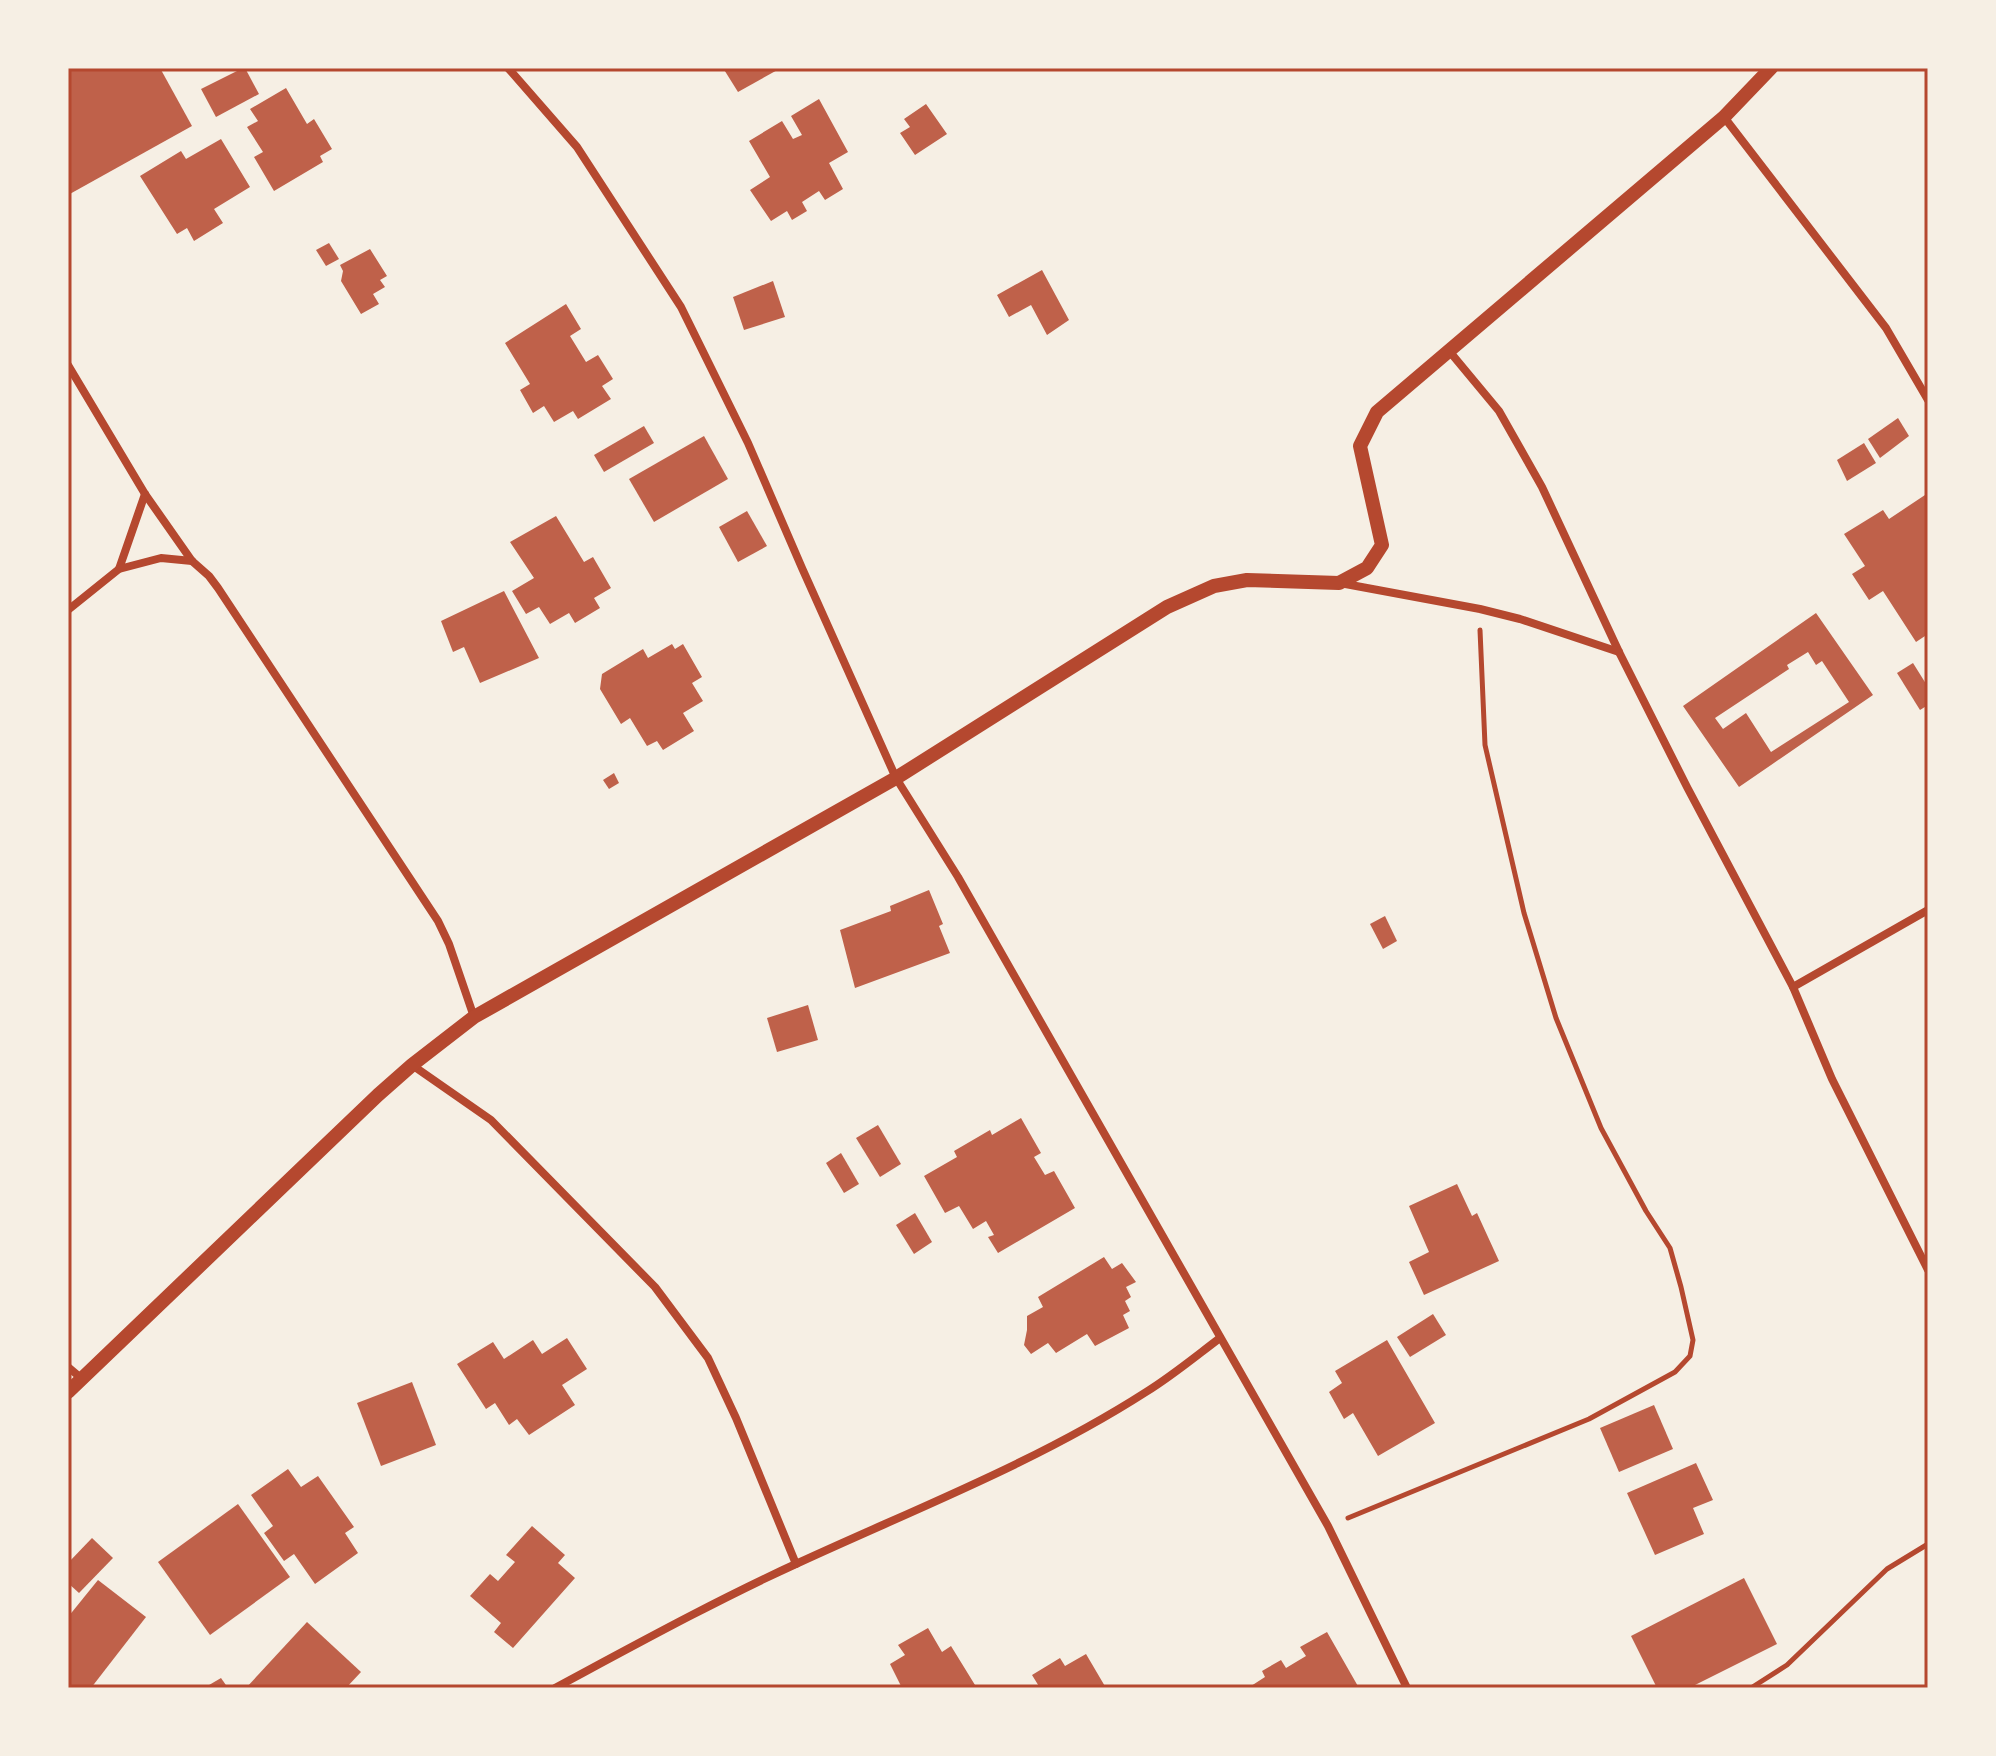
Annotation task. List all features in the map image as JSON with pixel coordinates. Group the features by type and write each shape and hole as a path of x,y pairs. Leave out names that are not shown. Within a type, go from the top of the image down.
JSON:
{"street":[{"path":"508,68 577,147 681,307 748,443 896,778 958,877 1328,1526 1407,1688"},
{"path":"1339,583 1367,568 1382,545 1360,446 1377,412 1724,117 1771,68"},
{"path":"1724,117 1886,328 1928,400"},
{"path":"1450,352 1499,411 1535,475 1687,787 1793,987 1832,1079 1928,1270"},
{"path":"68,365 145,494 192,561 218,588 438,921 474,1017"},
{"path":"119,569 145,494"},
{"path":"68,610 119,569 161,558 192,561"},
{"path":"68,1392 378,1095 474,1017 896,778 1167,607 1214,586 1247,580 1339,583 1480,609 1619,652"},
{"path":"1793,987 1928,910"},
{"path":"412,1065 491,1120 655,1287 708,1358 796,1564"},
{"path":"555,1688 796,1564 964,1489 1069,1436 1147,1392 1220,1338"},
{"path":"68,1367 81,1378"}],"path":[{"path":"1328,1526 1589,1419 1675,1372 1690,1356 1693,1340 1670,1248 1601,1128 1556,1018 1524,913 1485,745 1480,609"},
{"path":"1751,1688 1787,1665 1887,1569 1928,1544"}],"building":[{"path":"68,68 160,68 192,126 68,195"},
{"path":"243,68 259,94 216,117 201,89"},
{"path":"723,68 781,68 738,92"},
{"path":"286,88 307,124 314,119 332,149 320,156 323,162 274,191 254,157 263,152 247,127 258,121 250,109"},
{"path":"819,99 848,152 829,163 843,189 825,200 819,191 802,202 807,211 792,220 787,211 771,221 750,190 770,177 749,141 782,121 793,139 802,135 791,116"},
{"path":"926,104 947,134 915,155 900,133 910,127 904,119"},
{"path":"221,139 250,187 214,209 223,223 194,241 187,228 177,234 140,176 181,151 186,159"},
{"path":"329,243 339,259 326,266 316,250"},
{"path":"370,249 387,276 380,280 385,287 373,294 379,304 361,314 341,281 343,271 340,265"},
{"path":"1042,270 1069,320 1047,335 1031,305 1009,317 997,295"},
{"path":"773,281 785,317 744,330 733,297"},
{"path":"566,304 581,329 570,336 586,362 598,355 613,379 602,386 611,399 578,419 573,411 554,422 544,406 533,413 520,390 530,384 505,343"},
{"path":"1898,418 1909,436 1880,458 1868,439"},
{"path":"644,426 654,443 604,472 594,455"},
{"path":"704,436 728,479 654,522 629,479"},
{"path":"1864,443 1876,463 1847,481 1837,460"},
{"path":"1928,493 1928,634 1916,642 1883,591 1869,600 1852,574 1865,566 1844,534 1883,510 1889,519"},
{"path":"747,511 767,546 738,562 719,527"},
{"path":"556,516 584,562 593,557 611,588 594,598 600,608 575,623 569,613 550,624 539,607 526,614 512,591 534,578 510,542"},
{"path":"504,591 539,658 480,683 464,647 453,652 441,621"},
{"path":"1816,613 1873,695 1739,787 1683,706","holes":["1808,652 1816,665 1822,661 1849,702 1771,752 1746,713 1723,729 1715,718 1789,669 1787,665"]},
{"path":"672,644 675,649 683,644 702,677 692,683 703,701 683,713 694,731 663,750 657,741 647,746 630,718 621,724 600,689 602,674 643,649 648,658"},
{"path":"1913,663 1928,687 1928,705 1920,710 1897,673"},
{"path":"614,773 619,783 609,789 603,780"},
{"path":"929,890 943,924 939,926 950,953 855,988 840,930 891,911 890,906"},
{"path":"1385,916 1397,941 1383,949 1370,924"},
{"path":"808,1005 818,1040 777,1052 767,1018"},
{"path":"1021,1118 1041,1153 1034,1157 1045,1175 1054,1171 1075,1208 998,1253 988,1237 994,1235 986,1221 973,1229 959,1206 945,1213 924,1176 957,1157 954,1151 990,1130 992,1135"},
{"path":"878,1125 901,1164 880,1177 856,1138"},
{"path":"841,1153 859,1184 844,1193 826,1163"},
{"path":"1457,1184 1472,1216 1477,1213 1499,1261 1424,1295 1409,1262 1429,1252 1409,1206"},
{"path":"915,1213 932,1242 914,1254 896,1225"},
{"path":"1104,1257 1112,1269 1122,1263 1136,1282 1126,1287 1131,1297 1125,1301 1130,1311 1123,1315 1129,1328 1095,1346 1087,1334 1056,1353 1048,1343 1031,1354 1024,1345 1027,1316 1043,1307 1038,1297"},
{"path":"1433,1314 1446,1335 1410,1357 1397,1337"},
{"path":"567,1338 587,1369 562,1385 575,1405 529,1435 517,1419 509,1425 495,1403 486,1409 457,1364 493,1342 504,1359 533,1340 542,1354"},
{"path":"1387,1340 1435,1423 1378,1456 1353,1413 1344,1419 1329,1392 1342,1383 1335,1371"},
{"path":"412,1382 436,1445 381,1466 357,1403"},
{"path":"1654,1405 1673,1449 1619,1472 1600,1428"},
{"path":"1696,1463 1713,1500 1693,1508 1704,1534 1655,1555 1627,1493"},
{"path":"288,1469 301,1487 318,1476 354,1527 345,1533 358,1553 315,1584 294,1554 284,1561 264,1533 273,1526 251,1495"},
{"path":"238,1504 290,1577 210,1635 158,1562"},
{"path":"532,1526 565,1555 558,1563 575,1578 513,1648 494,1632 501,1623 470,1596 490,1574 498,1581 515,1562 506,1555"},
{"path":"92,1538 113,1558 79,1593 68,1583 68,1563"},
{"path":"1744,1578 1777,1644 1689,1688 1657,1688 1631,1636"},
{"path":"98,1580 146,1617 91,1688 68,1688 68,1617"},
{"path":"307,1622 361,1672 346,1688 246,1688"},
{"path":"928,1628 942,1652 951,1646 975,1685 970,1688 902,1688 890,1664 905,1655 898,1645"},
{"path":"1327,1632 1359,1688 1252,1688 1265,1677 1262,1671 1281,1660 1286,1668 1306,1656 1300,1647"},
{"path":"1086,1654 1106,1688 1040,1688 1032,1675 1060,1658 1065,1666"},
{"path":"221,1678 228,1688 204,1688"}]}
